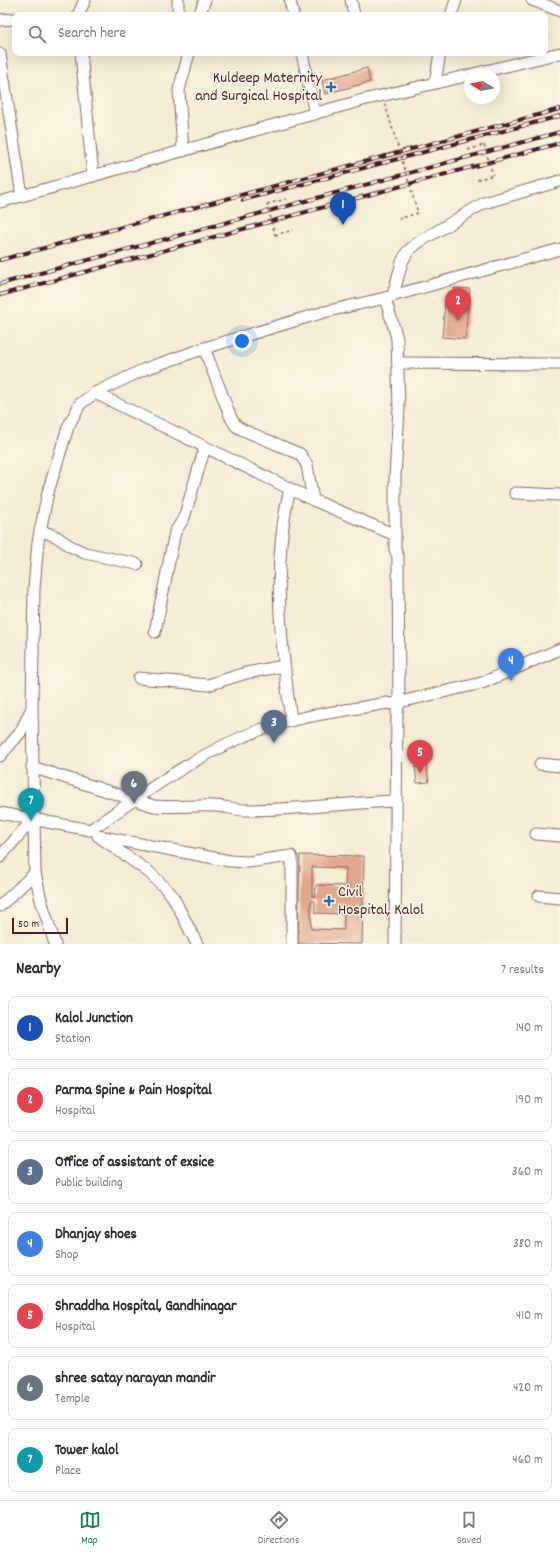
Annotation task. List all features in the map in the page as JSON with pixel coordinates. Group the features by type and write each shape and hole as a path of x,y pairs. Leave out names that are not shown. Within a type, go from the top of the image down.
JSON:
{"street":[{"path":"79,12 85,0"},
{"path":"178,0 178,12"},
{"path":"200,12 205,0"},
{"path":"290,0 292,12"},
{"path":"351,0 353,12"},
{"path":"452,12 456,0"},
{"path":"532,0 545,2 560,11"},
{"path":"0,20 12,19"},
{"path":"548,56 560,53"},
{"path":"0,54 5,115 22,196"},
{"path":"81,56 93,176"},
{"path":"183,151 179,90 188,56"},
{"path":"303,56 315,114"},
{"path":"434,83 439,56"},
{"path":"498,68 548,56"},
{"path":"0,202 315,114 464,76"},
{"path":"395,944 395,702 398,557 395,549 395,477 399,408 397,338 389,296 408,250 419,242 484,203 560,181"},
{"path":"55,944 41,900 35,873 32,767 34,588 40,530 48,492 71,419 80,404 95,393 145,369 204,348 324,312 389,296 560,249"},
{"path":"204,348 230,418 236,426 243,430 300,454 307,465 313,500"},
{"path":"398,363 560,364"},
{"path":"95,393 313,500 395,535"},
{"path":"155,632 174,532 184,518 205,447"},
{"path":"290,489 284,509 279,567 279,626 290,720"},
{"path":"515,493 560,495"},
{"path":"40,530 57,537 70,546 85,553 137,564"},
{"path":"395,702 480,678 560,642"},
{"path":"94,833 136,799 196,759 223,745 260,730 290,720 395,702 482,684 560,649"},
{"path":"139,678 208,686 246,673 284,666"},
{"path":"0,756 20,733 32,708"},
{"path":"540,764 560,766"},
{"path":"32,767 154,806 175,808 213,806 245,810 288,809 347,803 395,801"},
{"path":"0,813 230,861 248,862 290,856 292,858 292,944"},
{"path":"0,857 33,819"},
{"path":"94,833 150,873 172,895 197,944"},
{"path":"536,834 560,836"},
{"path":"0,906 35,873"},
{"path":"539,896 560,898"}],"path":[{"path":"385,104 418,213 398,219"},
{"path":"468,150 484,145 493,176 477,180"},
{"path":"286,199 267,204 275,235 293,230"}],"building":[{"path":"367,68 370,82 325,94 322,80"},
{"path":"454,288 470,289 465,339 442,337 445,304 453,305"},
{"path":"426,765 429,782 417,783 415,767"},
{"path":"300,855 364,856 362,944 298,943","holes":["312,867 346,868 345,886 316,885 315,896 312,896","311,901 315,901 315,913 344,914 344,930 311,929"]}],"railway":[{"path":"0,260 560,109"},
{"path":"243,200 560,116"},
{"path":"0,284 560,132"},
{"path":"0,295 560,143"}],"place":[{"name":"Kuldeep Maternity and Surgical Hospital","path":"331,87"},
{"name":"Kalol Junction","path":"343,225"},
{"name":"Parma Spine & Pain Hospital","path":"458,321"},
{"name":"Dhanjay shoes","path":"511,681"},
{"name":"Office of assistant of exsice","path":"274,743"},
{"name":"Shraddha Hospital, Gandhinagar","path":"420,773"},
{"name":"shree satay narayan mandir","path":"134,804"},
{"name":"Tower kalol","path":"31,821"},
{"name":"Civil Hospital, Kalol","path":"329,901"}]}
